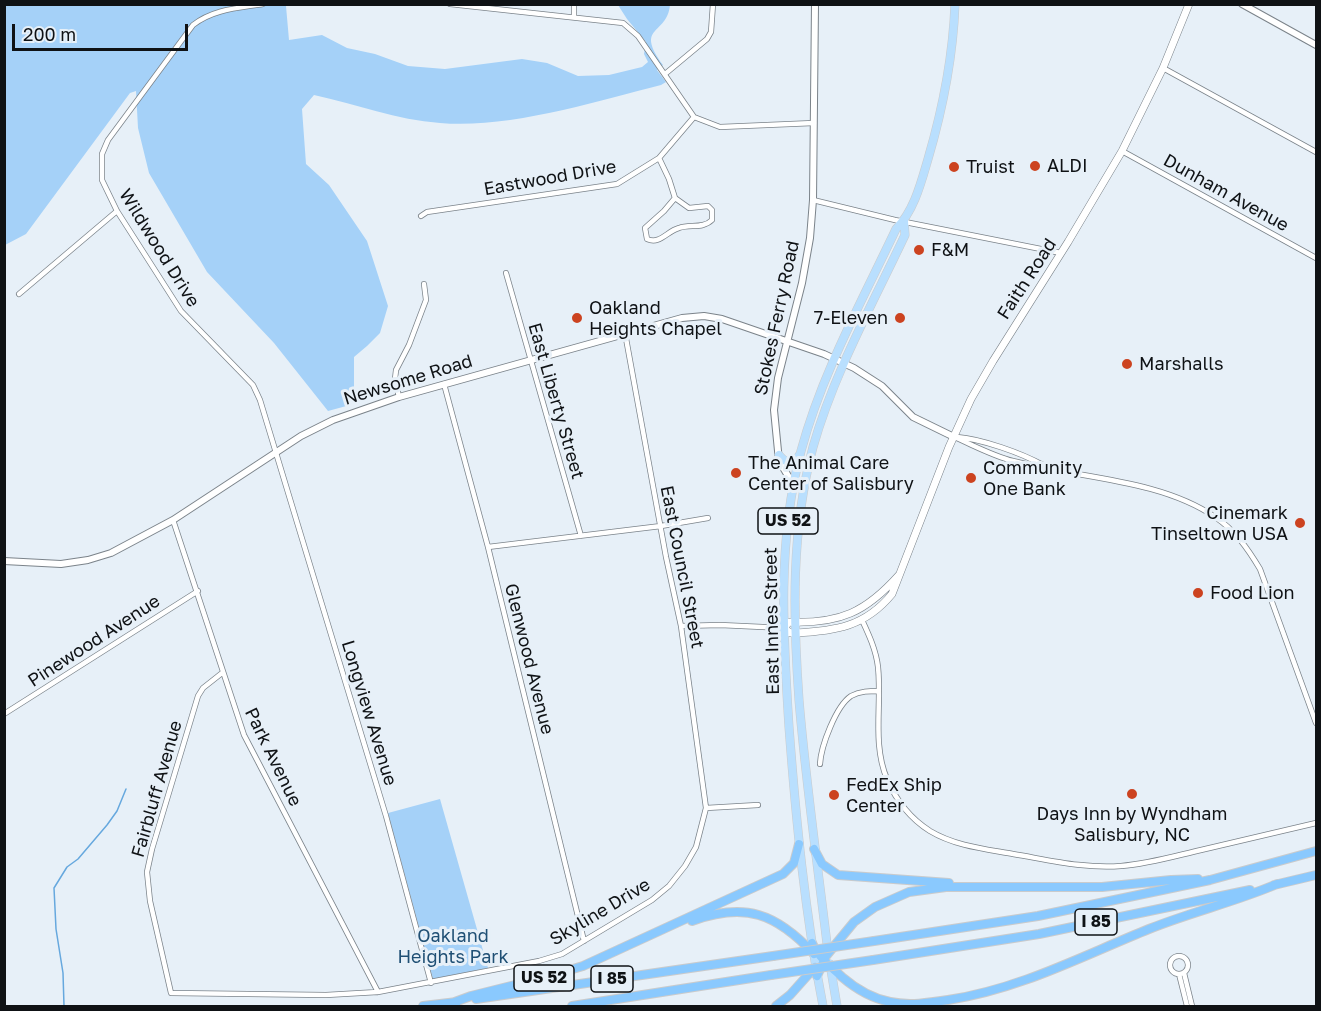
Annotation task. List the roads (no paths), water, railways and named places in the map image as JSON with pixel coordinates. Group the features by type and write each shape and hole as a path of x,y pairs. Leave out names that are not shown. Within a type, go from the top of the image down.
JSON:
{"highway":[{"name":"US 52","path":"452,1003 571,970 784,874 795,861 800,844"},
{"path":"814,849 822,864 839,876 1016,887"},
{"name":"I 85","path":"423,1006 1038,916 1210,880 1317,851"},
{"name":"I 85","path":"572,1006 1039,934 1317,875"},
{"path":"776,1006 824,961 858,919 899,895 941,888 1091,888 1171,880 1210,880"},
{"path":"939,1006 1034,978 1152,928 1277,884"},
{"path":"632,943 706,916 722,912 738,912 759,915 778,923 813,948 824,961 861,991 875,998 895,1003 937,1002 997,990"},
{"path":"817,976 824,961"}],"main road":[{"name":"East Innes Street","path":"813,948 791,759 783,609 785,555 793,488 801,450 816,404 896,229 904,221 913,205 924,176 936,134 952,54 955,4"},
{"name":"Faith Road","path":"899,574 877,599 858,611 837,618 789,622 784,628 790,633 836,630 862,620 890,596 899,574 954,437 979,384 1061,254 1122,151 1163,68 1189,4"},
{"name":"East Innes Street","path":"837,1006 824,961 802,732 795,633 796,555 806,481 822,419 845,363 905,235 904,221"},
{"path":"779,456 784,461 792,462 801,450"},
{"path":"817,976 823,1006"}],"street":[{"name":"Wildwood Drive","path":"263,4 214,13 193,25 108,140 102,154 102,180 117,211 180,311 253,385 276,452"},
{"path":"450,4 623,23 639,36 694,117 720,127 814,123"},
{"path":"574,4 574,17"},
{"path":"665,74 707,39 711,32 713,4"},
{"name":"Stokes Ferry Road","path":"793,488 791,478 780,464 774,406 786,341 803,277 810,238 813,200 815,4"},
{"path":"1242,4 1317,45"},
{"path":"1163,68 1317,152"},
{"name":"Eastwood Drive","path":"422,215 617,184 658,158 694,117"},
{"name":"Dunham Avenue","path":"1122,151 1317,258"},
{"path":"658,158 669,179 675,198 688,208 708,207 712,210 712,220 708,224 678,228 652,242 647,239 645,228 664,212 675,198"},
{"path":"813,200 1061,254"},
{"path":"19,294 117,211"},
{"name":"East Liberty Street","path":"506,273 581,536"},
{"path":"399,397 395,379 396,370 409,345 426,300 424,284"},
{"name":"Newsome Road","path":"4,561 61,564 88,560 111,553 173,520 301,436 333,420 399,397 675,319 705,316 732,322 845,363 877,382 913,417 954,437"},
{"name":"East Council Street","path":"625,333 681,626 706,808"},
{"name":"Glenwood Avenue","path":"444,384 488,547 584,941"},
{"path":"954,437 974,438 1033,459 1048,468 1149,489 1179,498 1217,518 1247,547 1260,569 1317,723"},
{"name":"Longview Avenue","path":"276,452 386,816 431,983"},
{"path":"488,547 708,518"},
{"name":"Park Avenue","path":"173,520 244,735 378,992"},
{"name":"Pinewood Avenue","path":"4,714 198,591"},
{"path":"862,620 876,655 881,759 891,788 907,811 922,825 940,836 957,843 1064,863 1111,867 1153,861 1317,823"},
{"name":"Faith Road","path":"681,626 784,628"},
{"name":"Fairbluff Avenue","path":"171,993 150,901 147,873 152,849 198,696 203,688 222,673"},
{"path":"820,764 822,748 843,703 858,693 879,691"},
{"path":"706,808 758,805"},
{"name":"Skyline Drive","path":"171,993 326,995 378,992 539,961 562,954 652,900 669,886 696,847 706,808"},
{"path":"1187,1006 1181,974 1192,1006"}],"waterway":[{"path":"64,1006 54,888 67,867 78,859 107,825 117,811 126,789"}],"place":[{"name":"ALDI","path":"1035,166"},
{"name":"Truist","path":"954,167"},
{"name":"F&M","path":"919,250"},
{"name":"Oakland Heights Chapel","path":"577,318"},
{"name":"7-Eleven","path":"900,318"},
{"name":"Marshalls","path":"1127,364"},
{"name":"The Animal Care Center of Salisbury","path":"736,473"},
{"name":"Community One Bank","path":"971,478"},
{"name":"Cinemark Tinseltown USA","path":"1300,523"},
{"name":"Food Lion","path":"1198,593"},
{"name":"Days Inn by Wyndham Salisbury, NC","path":"1132,794"},
{"name":"FedEx Ship Center","path":"834,795"}],"park label":[{"name":"Oakland Heights Park","path":"453,946"}]}
